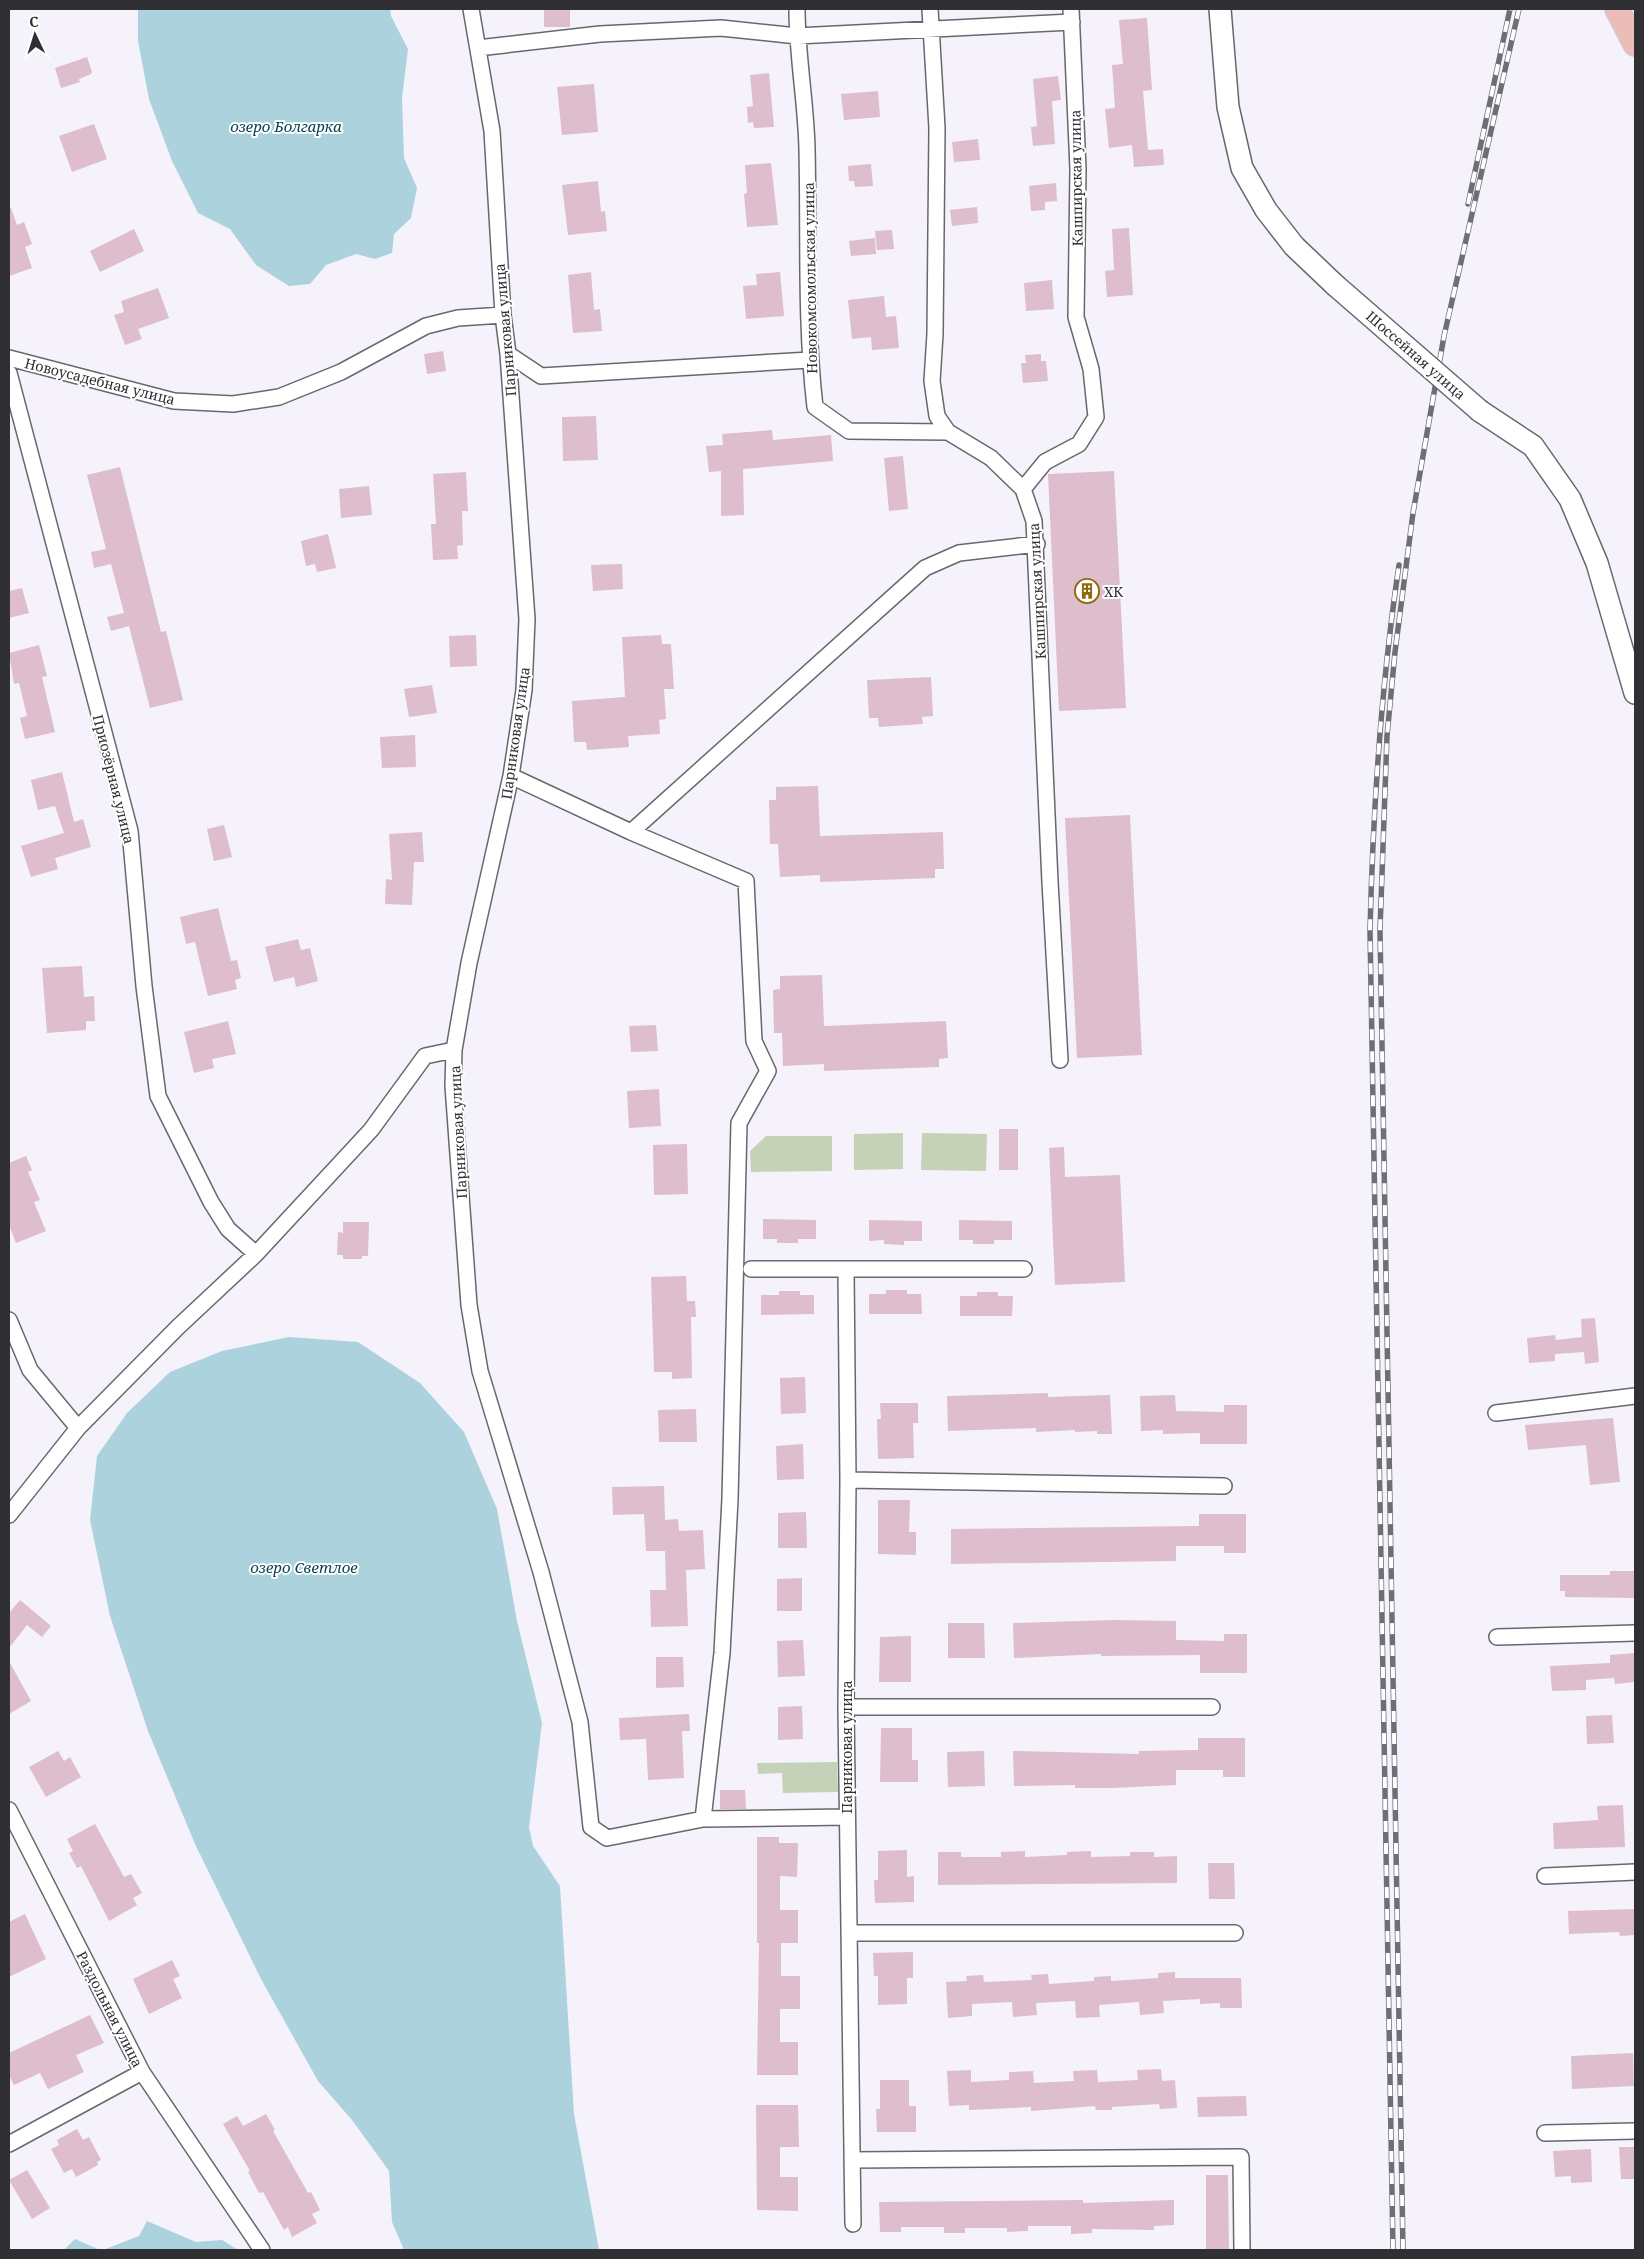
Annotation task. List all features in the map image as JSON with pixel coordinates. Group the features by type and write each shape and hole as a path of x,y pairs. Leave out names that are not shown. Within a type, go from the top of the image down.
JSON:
{"main road":[{"name":"Шоссейная улица","path":"1220,9 1228,107 1242,168 1266,210 1294,246 1335,285 1480,411 1532,446 1570,499 1597,563 1635,693"},
{"path":"1617,9 1635,44"}],"street":[{"name":"Парниковая улица","path":"471,9 492,132 503,315 508,354 527,619 524,690 511,776 469,963 454,1050 453,1086 469,1305 480,1371 541,1572 580,1722 591,1827 607,1838 703,1819 847,1817"},
{"name":"Новокомсомольская улица","path":"797,9 797,36 807,146 810,360 815,406 849,431 948,432"},
{"path":"930,9 937,128 932,381 937,416 948,432 991,458 1023,489"},
{"path":"478,48 600,34 721,28 797,36 932,28 1071,15"},
{"name":"Кашпирская улица","path":"1060,1060 1049,872 1036,544 1034,521 1023,489 1044,462 1079,444 1096,417 1091,369 1076,317 1078,169 1071,15"},
{"name":"Новоусадебная улица","path":"9,358 174,401 233,404 280,397 341,372 426,326 458,318 503,315"},
{"path":"508,354 541,376 810,360"},
{"name":"Приозёрная улица","path":"9,373 130,831 144,986 158,1096 211,1202 228,1229 240,1242 256,1254"},
{"path":"631,832 925,568 959,552 1036,544"},
{"path":"511,776 631,832 746,881 754,1041 768,1071 739,1123 730,1499 722,1653 703,1819"},
{"path":"9,1515 78,1428 178,1327 256,1254 371,1130 425,1056 454,1050"},
{"path":"751,1270 1024,1270"},
{"name":"Парниковая улица","path":"846,1270 848,1480 846,1707 853,2224"},
{"path":"9,1320 30,1370 78,1428"},
{"path":"1496,1413 1635,1396"},
{"path":"848,1480 1224,1486"},
{"path":"1497,1637 1635,1633"},
{"path":"846,1707 1212,1707"},
{"name":"Раздольная улица","path":"9,1810 142,2072 9,2144"},
{"path":"1545,1876 1635,1872"},
{"path":"849,1933 1235,1933"},
{"path":"142,2072 262,2250"},
{"path":"1545,2132 1635,2130"},
{"path":"852,2160 1241,2157 1242,2250"}],"green space":[{"path":"903,1133 903,1169 854,1170 854,1134"},
{"path":"922,1133 987,1134 986,1171 921,1170"},
{"path":"766,1136 832,1136 832,1171 751,1172 750,1151"},
{"path":"837,1762 838,1792 783,1793 782,1773 758,1774 757,1763"}],"water":[{"name":"озеро Болгарка","path":"138,9 390,9 391,16 408,49 402,98 404,158 417,188 411,218 394,234 392,253 375,259 356,254 326,265 310,284 289,286 256,265 230,229 198,213 172,161 149,99 138,41"},
{"name":"озеро Светлое","path":"289,1337 358,1342 420,1383 464,1432 497,1509 517,1621 542,1723 529,1827 533,1846 560,1886 574,2114 599,2250 404,2250 392,2222 389,2171 352,2120 318,2081 261,1979 195,1844 148,1731 110,1616 90,1520 97,1456 127,1413 170,1372 222,1351"},
{"path":"147,2221 196,2242 222,2240 238,2250 103,2250 139,2236"},
{"path":"75,2239 100,2250 64,2250"}],"building":[{"path":"544,9 570,9 570,27 544,27"},
{"path":"1147,18 1152,90 1143,91 1148,150 1163,149 1164,165 1134,167 1132,145 1109,148 1105,109 1115,108 1112,65 1123,64 1119,20"},
{"path":"87,57 91,74 79,79 80,82 61,88 55,68"},
{"path":"769,73 774,127 754,128 753,122 748,123 747,107 753,106 750,75"},
{"path":"1058,76 1061,100 1052,101 1055,144 1033,146 1031,127 1037,126 1033,79"},
{"path":"594,84 598,132 562,135 557,87"},
{"path":"878,91 880,117 844,120 841,94"},
{"path":"94,124 107,159 72,172 59,136"},
{"path":"978,139 980,160 954,162 952,142"},
{"path":"771,163 778,225 747,227 744,194 747,193 745,165"},
{"path":"871,164 873,186 855,187 854,181 849,181 848,166"},
{"path":"598,181 601,212 605,211 607,231 568,235 562,185"},
{"path":"1056,183 1057,201 1045,202 1045,210 1031,211 1029,186"},
{"path":"977,207 978,223 952,226 950,210"},
{"path":"11,208 17,225 24,222 32,244 25,247 32,268 9,276 9,209"},
{"path":"1129,228 1133,295 1107,297 1105,271 1114,270 1112,229"},
{"path":"134,229 144,251 100,272 90,251"},
{"path":"892,230 894,249 877,250 875,231"},
{"path":"875,238 876,254 851,256 849,241"},
{"path":"591,272 594,310 600,309 602,331 573,333 568,275"},
{"path":"780,272 784,316 746,319 743,286 757,285 756,274"},
{"path":"1052,280 1054,309 1026,311 1024,283"},
{"path":"158,288 169,318 138,329 142,339 125,345 114,315 124,312 121,301"},
{"path":"884,296 886,317 896,316 899,348 872,350 871,337 852,339 848,300"},
{"path":"443,351 446,371 427,374 424,354"},
{"path":"1041,354 1041,361 1046,361 1048,381 1023,383 1021,363 1026,363 1025,355"},
{"path":"596,416 598,460 563,461 562,417"},
{"path":"772,430 773,440 831,435 833,461 743,469 744,515 721,516 721,471 709,472 706,446 723,445 722,434"},
{"path":"903,456 908,509 889,511 884,458"},
{"path":"120,467 161,632 166,631 183,700 150,708 129,626 111,631 107,617 124,613 111,564 94,568 91,552 106,549 87,475"},
{"name":"ХК","path":"1114,471 1126,708 1059,711 1048,474"},
{"path":"466,472 468,511 462,511 463,545 457,546 458,559 433,560 431,524 436,524 433,474"},
{"path":"369,486 372,515 341,518 339,489"},
{"path":"328,534 336,568 317,572 315,564 306,566 301,541"},
{"path":"622,564 623,589 593,591 591,565"},
{"path":"22,588 29,613 9,618 9,591"},
{"path":"476,635 477,666 450,667 449,636"},
{"path":"661,635 662,644 671,644 674,689 664,689 666,719 659,720 660,734 628,736 629,747 587,750 586,742 574,742 572,701 625,697 622,637"},
{"path":"39,645 47,676 42,677 55,732 25,739 20,718 27,716 19,683 14,684 9,653"},
{"path":"931,677 933,716 922,717 923,724 879,727 878,718 869,718 867,680"},
{"path":"432,685 437,713 409,717 404,689"},
{"path":"415,735 416,767 382,768 380,737"},
{"path":"62,772 74,822 83,819 91,847 55,858 58,869 31,877 21,846 64,833 55,806 38,810 31,780"},
{"path":"818,786 820,836 943,832 944,869 935,869 935,878 820,882 820,875 780,877 778,844 770,844 769,800 776,800 776,787"},
{"path":"1130,815 1142,1055 1077,1058 1065,818"},
{"path":"224,825 232,857 214,861 207,829"},
{"path":"422,832 424,862 414,862 412,905 385,904 386,879 392,880 389,834"},
{"path":"218,908 231,961 237,960 241,978 235,980 237,989 208,996 195,942 186,944 180,917"},
{"path":"298,939 301,950 310,948 318,981 296,987 294,977 274,982 265,947"},
{"path":"82,966 84,997 94,996 95,1021 86,1021 86,1030 47,1033 42,968"},
{"path":"822,975 824,1026 946,1021 948,1058 939,1059 939,1067 824,1071 824,1064 783,1066 782,1033 774,1033 773,990 780,989 780,976"},
{"path":"228,1021 236,1054 212,1059 214,1068 194,1073 184,1032"},
{"path":"656,1025 658,1051 631,1052 629,1026"},
{"path":"659,1089 661,1126 629,1128 627,1091"},
{"path":"999,1129 1018,1129 1018,1170 999,1170"},
{"path":"687,1144 688,1194 654,1195 653,1145"},
{"path":"1064,1147 1065,1177 1120,1175 1125,1282 1055,1285 1049,1148"},
{"path":"26,1156 32,1170 28,1172 40,1200 34,1202 46,1231 16,1243 9,1225 9,1163"},
{"path":"763,1219 816,1220 816,1239 798,1239 798,1243 777,1243 777,1239 763,1239"},
{"path":"869,1220 922,1221 922,1241 904,1241 904,1245 884,1244 884,1240 869,1241"},
{"path":"959,1220 1012,1221 1012,1240 994,1240 994,1244 973,1244 973,1240 959,1240"},
{"path":"343,1222 369,1222 368,1256 362,1256 362,1259 343,1259 343,1255 337,1255 338,1232 343,1233"},
{"path":"686,1276 687,1301 695,1301 696,1317 691,1317 692,1378 672,1379 672,1372 654,1372 651,1277"},
{"path":"886,1290 907,1290 907,1294 921,1294 922,1314 869,1314 869,1294 886,1294"},
{"path":"779,1291 800,1291 800,1295 814,1295 814,1314 761,1315 761,1295 779,1295"},
{"path":"977,1292 998,1292 998,1296 1013,1296 1012,1316 960,1316 960,1296 977,1296"},
{"path":"1595,1318 1599,1362 1585,1364 1584,1352 1555,1354 1555,1361 1529,1363 1527,1338 1555,1335 1556,1340 1582,1337 1581,1319"},
{"path":"805,1377 806,1413 781,1414 780,1378"},
{"path":"1048,1393 1048,1397 1110,1395 1112,1434 1097,1434 1097,1431 1075,1432 1075,1430 1036,1432 1036,1428 948,1431 947,1396"},
{"path":"1175,1395 1176,1411 1224,1412 1224,1405 1247,1405 1247,1444 1200,1444 1200,1433 1163,1434 1163,1430 1141,1431 1140,1396"},
{"path":"880,1403 918,1403 918,1423 913,1423 914,1458 878,1459 877,1419 881,1419"},
{"path":"696,1409 697,1442 659,1442 658,1410"},
{"path":"1613,1418 1620,1482 1590,1485 1586,1445 1528,1450 1525,1425"},
{"path":"803,1444 804,1479 777,1480 776,1446"},
{"path":"664,1486 665,1520 678,1519 679,1531 703,1530 705,1569 686,1570 688,1626 651,1627 650,1590 666,1590 665,1551 646,1551 644,1514 613,1515 612,1487"},
{"path":"878,1500 910,1500 909,1532 916,1532 916,1555 878,1554"},
{"path":"806,1512 807,1548 778,1548 778,1513"},
{"path":"1199,1514 1246,1514 1246,1553 1224,1553 1224,1546 1176,1546 1176,1561 951,1564 951,1529 1199,1526"},
{"path":"1610,1571 1635,1571 1635,1598 1565,1597 1565,1591 1560,1591 1560,1575 1610,1575"},
{"path":"802,1578 802,1611 777,1611 777,1579"},
{"path":"20,1600 51,1626 42,1637 27,1625 9,1648 9,1613"},
{"path":"1113,1620 1176,1621 1176,1640 1224,1641 1224,1634 1247,1634 1247,1673 1200,1673 1200,1655 1101,1656 1101,1654 1014,1658 1013,1623"},
{"path":"948,1623 984,1623 985,1658 948,1658"},
{"path":"911,1636 911,1682 879,1682 880,1637"},
{"path":"803,1640 805,1676 778,1677 777,1641"},
{"path":"1635,1653 1635,1682 1615,1684 1614,1678 1586,1680 1586,1690 1552,1691 1550,1666 1610,1663 1610,1655"},
{"path":"656,1657 683,1657 684,1687 656,1688"},
{"path":"9,1661 31,1701 9,1714"},
{"path":"802,1706 803,1739 778,1740 778,1707"},
{"path":"689,1714 690,1731 682,1731 684,1778 648,1780 646,1739 620,1740 619,1718"},
{"path":"1612,1715 1614,1743 1587,1744 1586,1716"},
{"path":"881,1728 912,1728 912,1760 918,1760 918,1782 880,1782"},
{"path":"1198,1738 1245,1738 1245,1777 1223,1777 1223,1770 1176,1770 1176,1785 1112,1788 1075,1788 1075,1785 1014,1786 1013,1751 1139,1754 1139,1751 1198,1750"},
{"path":"58,1751 64,1761 70,1757 81,1777 46,1797 29,1767"},
{"path":"984,1751 985,1786 948,1787 947,1752"},
{"path":"720,1790 745,1790 746,1809 720,1809"},
{"path":"1623,1805 1625,1847 1554,1849 1553,1823 1598,1820 1597,1806"},
{"path":"95,1824 124,1877 131,1874 142,1893 133,1898 137,1905 109,1921 81,1866 77,1868 69,1853 73,1851 67,1839"},
{"path":"757,1837 779,1837 779,1843 798,1843 797,1877 780,1876 780,1910 798,1910 798,1943 781,1943 781,1976 800,1976 800,2009 780,2009 780,2042 798,2042 798,2075 757,2075 759,1943 757,1943"},
{"path":"907,1850 907,1877 914,1876 914,1902 875,1903 874,1880 878,1880 878,1851"},
{"path":"1025,1851 1025,1857 1067,1855 1067,1852 1091,1851 1091,1857 1130,1856 1130,1852 1154,1852 1154,1857 1177,1856 1177,1883 938,1885 938,1852 961,1852 961,1857 1001,1857 1001,1852"},
{"path":"1208,1863 1234,1863 1235,1899 1209,1899"},
{"path":"1635,1909 1635,1935 1620,1936 1619,1932 1569,1934 1568,1911"},
{"path":"25,1914 46,1959 9,1977 9,1922"},
{"path":"913,1952 913,1978 907,1978 907,2004 878,2005 878,1976 874,1976 873,1953"},
{"path":"172,1960 180,1976 173,1979 182,1998 149,2014 133,1979"},
{"path":"1175,1972 1175,1978 1241,1978 1242,2008 1220,2008 1220,2003 1200,2004 1200,1999 1163,2001 1164,2013 1140,2015 1139,2002 1099,2005 1100,2017 1076,2018 1075,2001 1036,2003 1037,2015 1013,2017 1012,2002 972,2004 972,2016 948,2018 946,1982 967,1981 966,1976 983,1975 984,1982 1032,1980 1031,1975 1048,1974 1049,1984 1094,1981 1094,1977 1111,1976 1111,1981 1158,1978 1158,1973"},
{"path":"90,2015 104,2043 76,2055 84,2072 48,2089 40,2073 14,2085 9,2075 9,2053"},
{"path":"1633,2053 1634,2086 1572,2089 1571,2056"},
{"path":"1161,2069 1162,2081 1175,2080 1177,2108 1160,2109 1159,2104 1112,2107 1112,2110 1096,2110 1095,2106 1031,2111 1031,2107 969,2110 969,2105 949,2106 947,2071 971,2070 971,2082 1009,2080 1009,2072 1033,2071 1034,2083 1074,2081 1073,2071 1097,2070 1098,2082 1138,2080 1137,2070"},
{"path":"880,2080 909,2080 909,2106 916,2106 916,2132 877,2132 876,2109 880,2109"},
{"path":"1246,2096 1247,2116 1198,2117 1197,2097"},
{"path":"756,2105 798,2105 799,2147 780,2147 780,2177 798,2177 798,2211 757,2210"},
{"path":"266,2114 275,2130 273,2131 308,2193 311,2192 320,2210 312,2214 317,2223 292,2237 288,2227 284,2230 263,2192 259,2193 248,2172 250,2171 223,2124 237,2116 243,2126"},
{"path":"77,2129 83,2140 89,2137 101,2160 97,2162 98,2165 76,2177 72,2169 64,2173 51,2149 59,2145 57,2140"},
{"path":"1619,2147 1635,2147 1635,2179 1621,2179"},
{"path":"1591,2149 1592,2182 1571,2183 1571,2176 1555,2177 1553,2151"},
{"path":"27,2170 50,2208 32,2219 9,2180"},
{"path":"1206,2175 1228,2175 1229,2250 1206,2250"},
{"path":"1083,2200 1083,2203 1174,2200 1174,2225 1154,2226 1154,2230 1092,2229 1092,2233 1071,2234 1071,2226 1028,2226 1028,2231 1007,2232 1007,2228 965,2228 965,2233 944,2233 944,2227 901,2227 901,2232 880,2232 879,2202"}],"railway":[{"path":"1468,204 1510,9"},
{"path":"1403,2250 1380,930 1387,736 1395,652 1413,513 1444,336 1519,9"},
{"path":"1393,2250 1370,930 1379,747 1387,656 1399,565"}],"place":[{"name":"ХК","path":"1087,591"}]}
